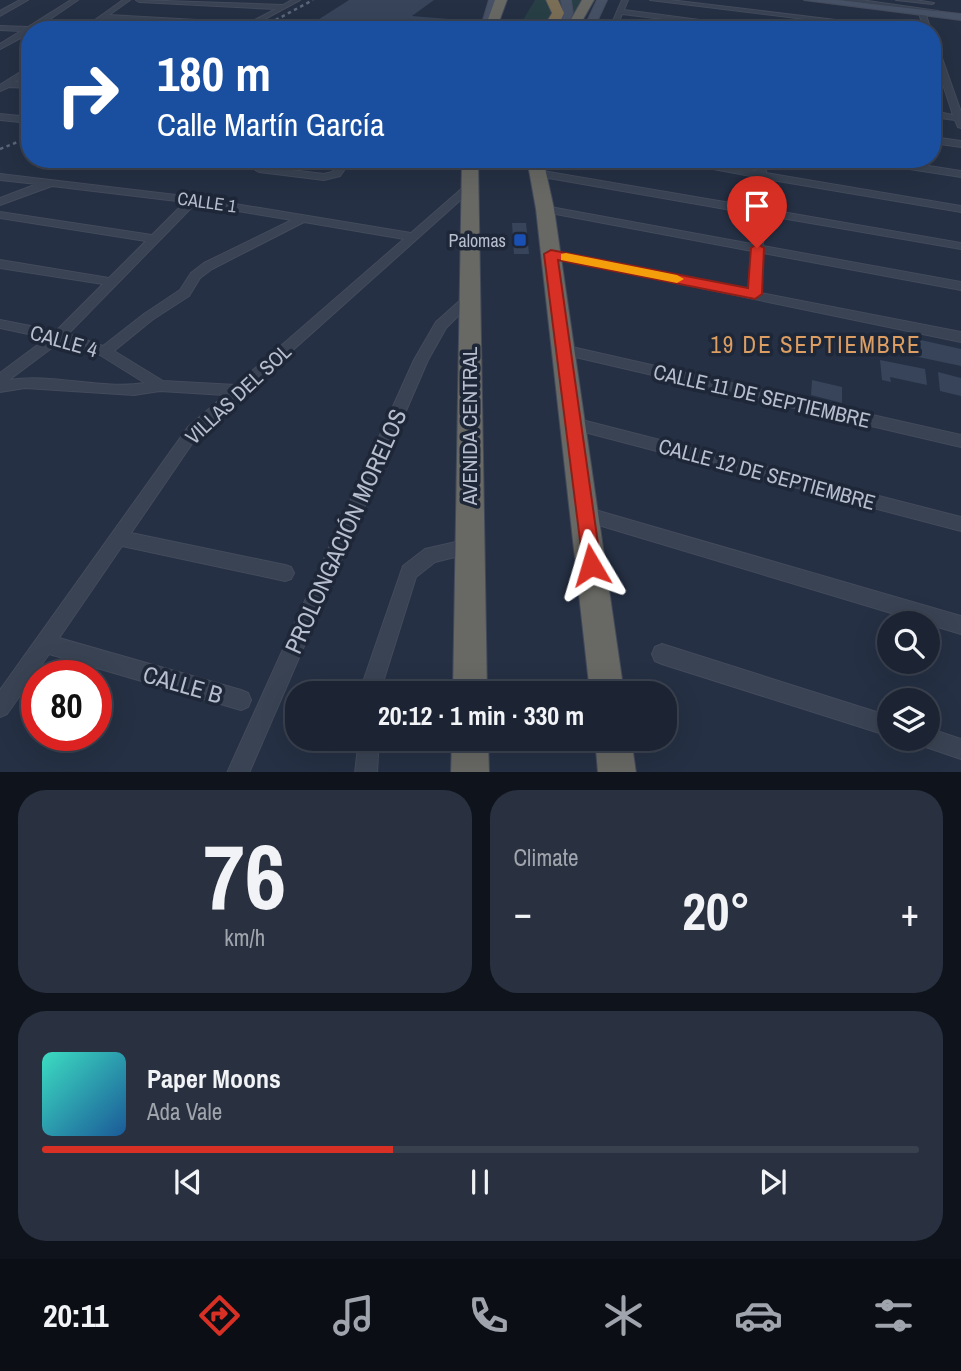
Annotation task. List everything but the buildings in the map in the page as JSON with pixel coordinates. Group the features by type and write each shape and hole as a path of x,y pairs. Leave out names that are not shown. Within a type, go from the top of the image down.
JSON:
{"highway":[{"path":"492,21 501,0"},
{"path":"552,0 558,13 554,21"},
{"path":"576,21 588,0"},
{"name":"AVENIDA CENTRAL","path":"470,168 470,681"},
{"path":"536,168 545,209 574,424 605,681"},
{"path":"470,751 470,772"},
{"path":"615,751 617,772"}],"main road":[{"path":"490,21 494,0"},
{"path":"563,21 568,13 566,0"},
{"path":"592,21 602,0"},
{"path":"809,0 922,13 933,7 961,17"}],"street":[{"path":"0,14 25,0"},
{"path":"44,21 75,0"},
{"path":"96,21 127,0"},
{"path":"139,0 283,7"},
{"path":"257,21 297,0"},
{"path":"616,21 625,0"},
{"path":"653,0 838,21"},
{"path":"770,21 772,0"},
{"path":"845,0 933,7"},
{"path":"898,0 933,7"},
{"path":"620,12 695,21"},
{"path":"922,13 925,21"},
{"path":"102,17 176,21"},
{"path":"1,29 21,31"},
{"path":"0,47 21,35"},
{"path":"4,86 21,74"},
{"path":"941,80 960,121"},
{"path":"941,116 960,121"},
{"path":"0,117 21,119"},
{"path":"941,141 961,145"},
{"path":"259,169 324,177 336,174 340,168"},
{"path":"546,168 759,211 961,246"},
{"path":"719,168 961,209"},
{"path":"755,294 761,168"},
{"path":"922,168 961,174"},
{"name":"CALLE 1","path":"0,177 193,200 413,237"},
{"path":"0,202 50,183"},
{"name":"VILLAS DEL SOL","path":"0,707 193,431 470,187"},
{"path":"0,380 59,335 193,200"},
{"path":"545,209 961,286"},
{"path":"0,215 156,239"},
{"path":"105,352 148,317 185,293 195,275 208,266 304,218"},
{"path":"551,254 961,337"},
{"path":"0,264 112,282"},
{"name":"PROLONGACIÓN MORELOS","path":"238,772 421,360 441,325 468,300"},
{"name":"CALLE 4","path":"0,324 59,335 105,352 131,371 160,386"},
{"name":"CALLE 11 DE SEPTIEMBRE","path":"563,350 961,442"},
{"path":"0,387 25,383 134,390 160,386 238,390"},
{"name":"CALLE 12 DE SEPTIEMBRE","path":"574,424 961,524"},
{"path":"584,514 961,625"},
{"path":"118,538 285,573"},
{"path":"374,681 409,572 430,555 469,547"},
{"name":"CALLE B","path":"45,643 241,700"},
{"path":"662,654 877,722"},
{"path":"940,742 961,749"},
{"path":"366,772 368,751"}],"green space":[{"path":"535,0 581,0 570,21 522,21"}],"railway":[{"path":"274,21 313,0"},
{"path":"0,149 21,141"}],"slow traffic":[{"path":"566,257 677,279"}],"place":[{"name":"Palomas","path":"520,240"}],"district":[{"name":"19 DE SEPTIEMBRE","path":"816,344"}],"route":[{"path":"591,565 551,254 755,294 757,248"}]}
